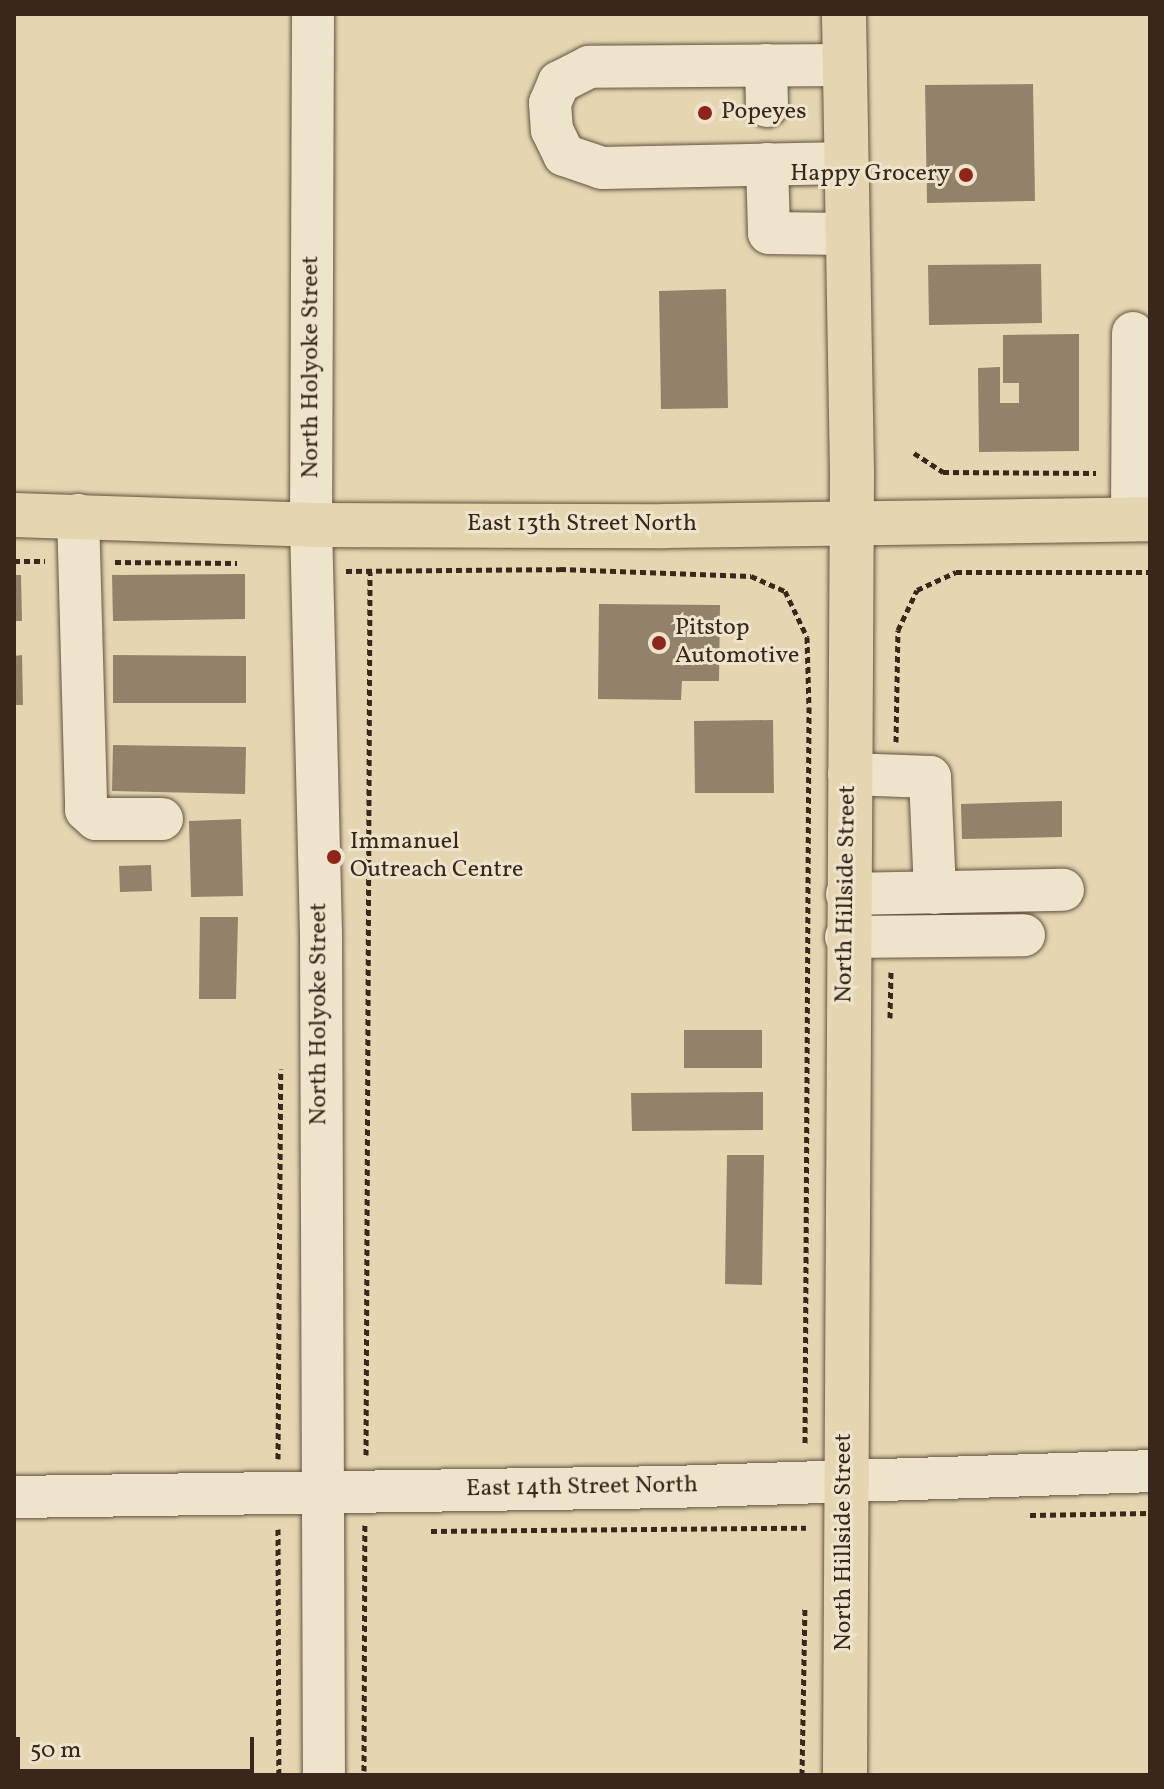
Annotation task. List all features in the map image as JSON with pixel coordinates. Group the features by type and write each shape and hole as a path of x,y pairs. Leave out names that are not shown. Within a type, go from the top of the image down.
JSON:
{"main road":[{"name":"North Hillside Street","path":"844,14 852,522 847,916 845,1775"},
{"name":"East 13th Street North","path":"14,515 311,525 1141,519"}],"street":[{"name":"North Holyoke Street","path":"313,14 311,525 321,933 324,1775"},
{"path":"766,65 767,106"},
{"path":"845,65 589,67 559,82 550,103 552,130 564,155 602,168 846,163"},
{"path":"767,164 769,233 847,234"},
{"path":"1133,333 1132,472 1141,519"},
{"path":"78,515 86,810 96,819 162,819"},
{"path":"849,774 930,777 935,893"},
{"path":"847,916 935,893 1063,890"},
{"path":"847,916 892,936 1024,935"},
{"name":"East 14th Street North","path":"14,1497 322,1493 1150,1471"}],"path":[{"path":"914,453 943,472 1132,472"},
{"path":"14,561 253,564"},
{"path":"312,570 560,569 751,576 785,591 807,637 809,707 805,1454"},
{"path":"364,1775 370,572"},
{"path":"895,775 898,630 917,590 956,572 1150,572"},
{"path":"890,1032 892,936"},
{"path":"279,1775 282,1056"},
{"path":"802,1775 805,1592"}],"building":[{"path":"1033,84 1035,201 927,203 925,85"},
{"path":"1041,264 1042,323 929,325 928,265"},
{"path":"726,289 728,408 661,409 659,291"},
{"path":"1079,334 1079,451 979,452 978,368 1000,367 1000,403 1019,403 1019,383 1003,383 1003,335"},
{"path":"245,574 245,619 113,621 112,575"},
{"path":"14,575 21,575 22,621 14,621"},
{"name":"Pitstop Automotive","path":"599,604 720,605 719,681 682,681 681,700 598,699"},
{"path":"22,655 23,705 14,705 14,656"},
{"path":"113,655 246,656 246,703 113,703"},
{"path":"773,720 774,793 695,793 694,721"},
{"path":"113,745 246,747 245,794 112,791"},
{"path":"1062,801 1062,837 962,839 961,804"},
{"path":"241,819 243,896 191,897 189,821"},
{"path":"151,865 152,891 120,892 119,866"},
{"path":"200,917 238,917 236,999 199,999"},
{"path":"684,1030 762,1030 762,1068 684,1068"},
{"path":"763,1092 763,1130 632,1131 631,1093"},
{"path":"727,1155 764,1155 762,1285 725,1284"}],"place":[{"name":"Popeyes","path":"705,113"},
{"name":"Happy Grocery","path":"966,175"},
{"name":"Pitstop Automotive","path":"659,643"},
{"name":"Immanuel Outreach Centre","path":"334,857"}]}
